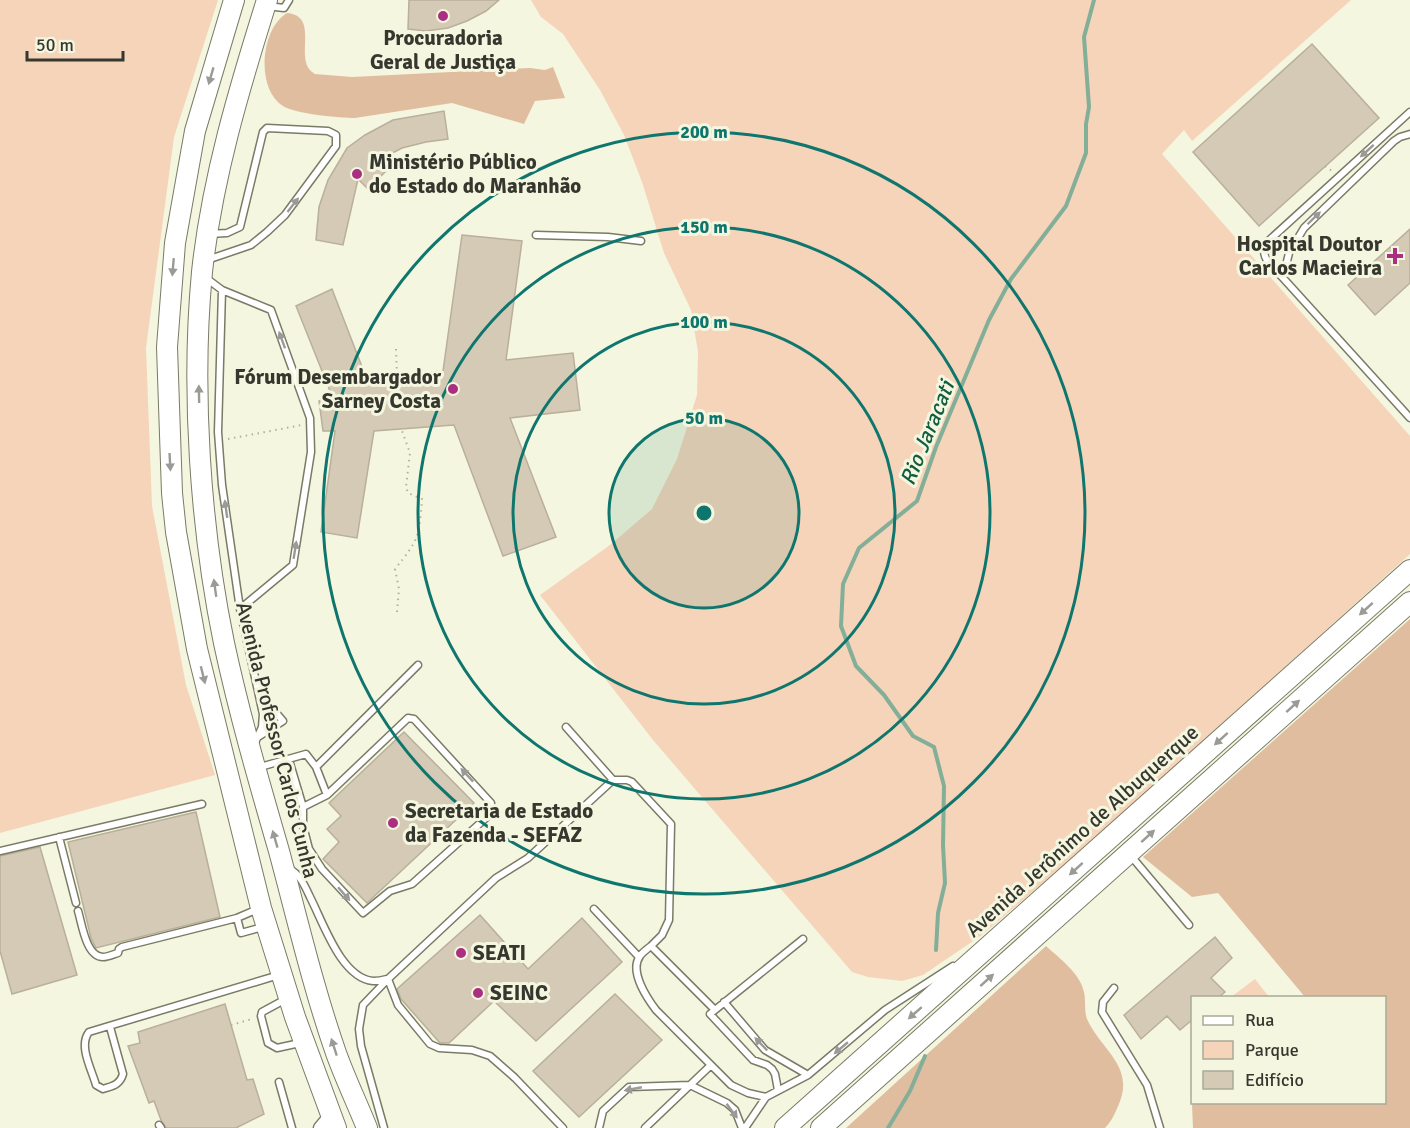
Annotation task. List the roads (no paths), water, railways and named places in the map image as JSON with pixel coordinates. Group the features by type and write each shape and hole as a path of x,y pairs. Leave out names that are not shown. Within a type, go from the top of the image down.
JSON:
{"main road":[{"path":"234,0 195,131 175,243 167,347 170,450 176,532 197,649 264,917 329,1124"},
{"name":"Avenida Professor Carlos Cunha","path":"266,3 217,177 203,268 198,367 201,458 207,528 219,614 317,995 337,1055 369,1128"},
{"path":"176,532 187,550 196,609 206,615 219,614"},
{"name":"Avenida Jerônimo de Albuquerque","path":"785,1128 1410,570"},
{"path":"821,1128 1410,602"},
{"path":"197,649 213,647 219,652 235,718 253,748"},
{"path":"831,1128 865,1089"}],"lane":[{"path":"266,3 284,8 289,0"},
{"path":"1410,112 1265,244 1263,251 1265,258 1410,417"},
{"path":"208,234 227,233 240,227 263,132 267,128 328,131 336,135 336,146 278,222 251,245 203,268 222,290 271,310 307,408 311,441 293,565 240,609"},
{"path":"1283,278 1290,253 1304,228 1395,141 1410,134"},
{"path":"536,235 608,237 641,241"},
{"path":"222,290 219,440 222,485 240,609 262,714 253,748"},
{"path":"316,767 418,665"},
{"path":"253,748 283,721 277,714"},
{"path":"289,760 303,807 303,826 309,849 322,869 363,913 390,891 412,884 487,817 491,803 411,717 327,795 303,807"},
{"path":"567,727 613,780"},
{"path":"253,748 289,760 306,754 316,767 327,795"},
{"path":"384,1128 382,1114 361,1046 359,1029 363,1005 496,878 528,858 613,780 632,782 671,824 669,920 662,935 639,957 636,964 648,1000 731,1085 748,1093 766,1097"},
{"path":"0,851 202,804"},
{"path":"59,837 76,903"},
{"path":"1129,853 1189,925"},
{"path":"283,865 294,871 301,879 332,943 348,966 365,978 375,981 388,979"},
{"path":"594,909 639,957"},
{"path":"78,911 89,947 95,954 102,957 118,953 123,947 237,918 264,917"},
{"path":"237,918 241,933 264,917"},
{"path":"713,1012 803,939"},
{"path":"599,1128 603,1111 628,1087 690,1085 727,1103 735,1110 743,1128 766,1097 807,1075 885,1010 993,944"},
{"path":"651,946 713,1012 753,1060 772,1069 778,1090"},
{"path":"110,1027 123,1074 122,1080 116,1085 103,1089 96,1085 84,1041 89,1032 281,974"},
{"path":"388,979 398,1005 430,1044 439,1048 472,1050 490,1056 515,1078 563,1128"},
{"path":"1114,988 1103,1002 1102,1012 1147,1085 1160,1128"},
{"path":"289,998 265,1009 261,1016 268,1043 271,1047 277,1048 304,1042"},
{"path":"724,1002 765,1050 807,1075"},
{"path":"645,1128 710,1066"},
{"path":"279,1082 292,1128"}],"waterway":[{"name":"Rio Jaracati","path":"936,950 938,913 945,883 944,786 934,747 913,736 884,695 856,666 841,626 843,584 859,548 917,501 936,447 989,320 1011,279 1066,206 1086,153 1086,124 1089,107 1084,37 1094,0"},
{"name":"Rio Jaracati","path":"888,1128 910,1091 925,1056"}],"place":[{"name":"Procuradoria Geral de Justiça","path":"443,16"},
{"name":"Ministério Público do Estado do Maranhão","path":"357,174"},
{"name":"Hospital Doutor Carlos Macieira","path":"1395,256"},
{"name":"Fórum Desembargador Sarney Costa","path":"453,389"},
{"name":"Secretaria de Estado da Fazenda - SEFAZ","path":"393,823"},
{"name":"SEATI","path":"461,953"},
{"name":"SEINC","path":"478,993"}]}
